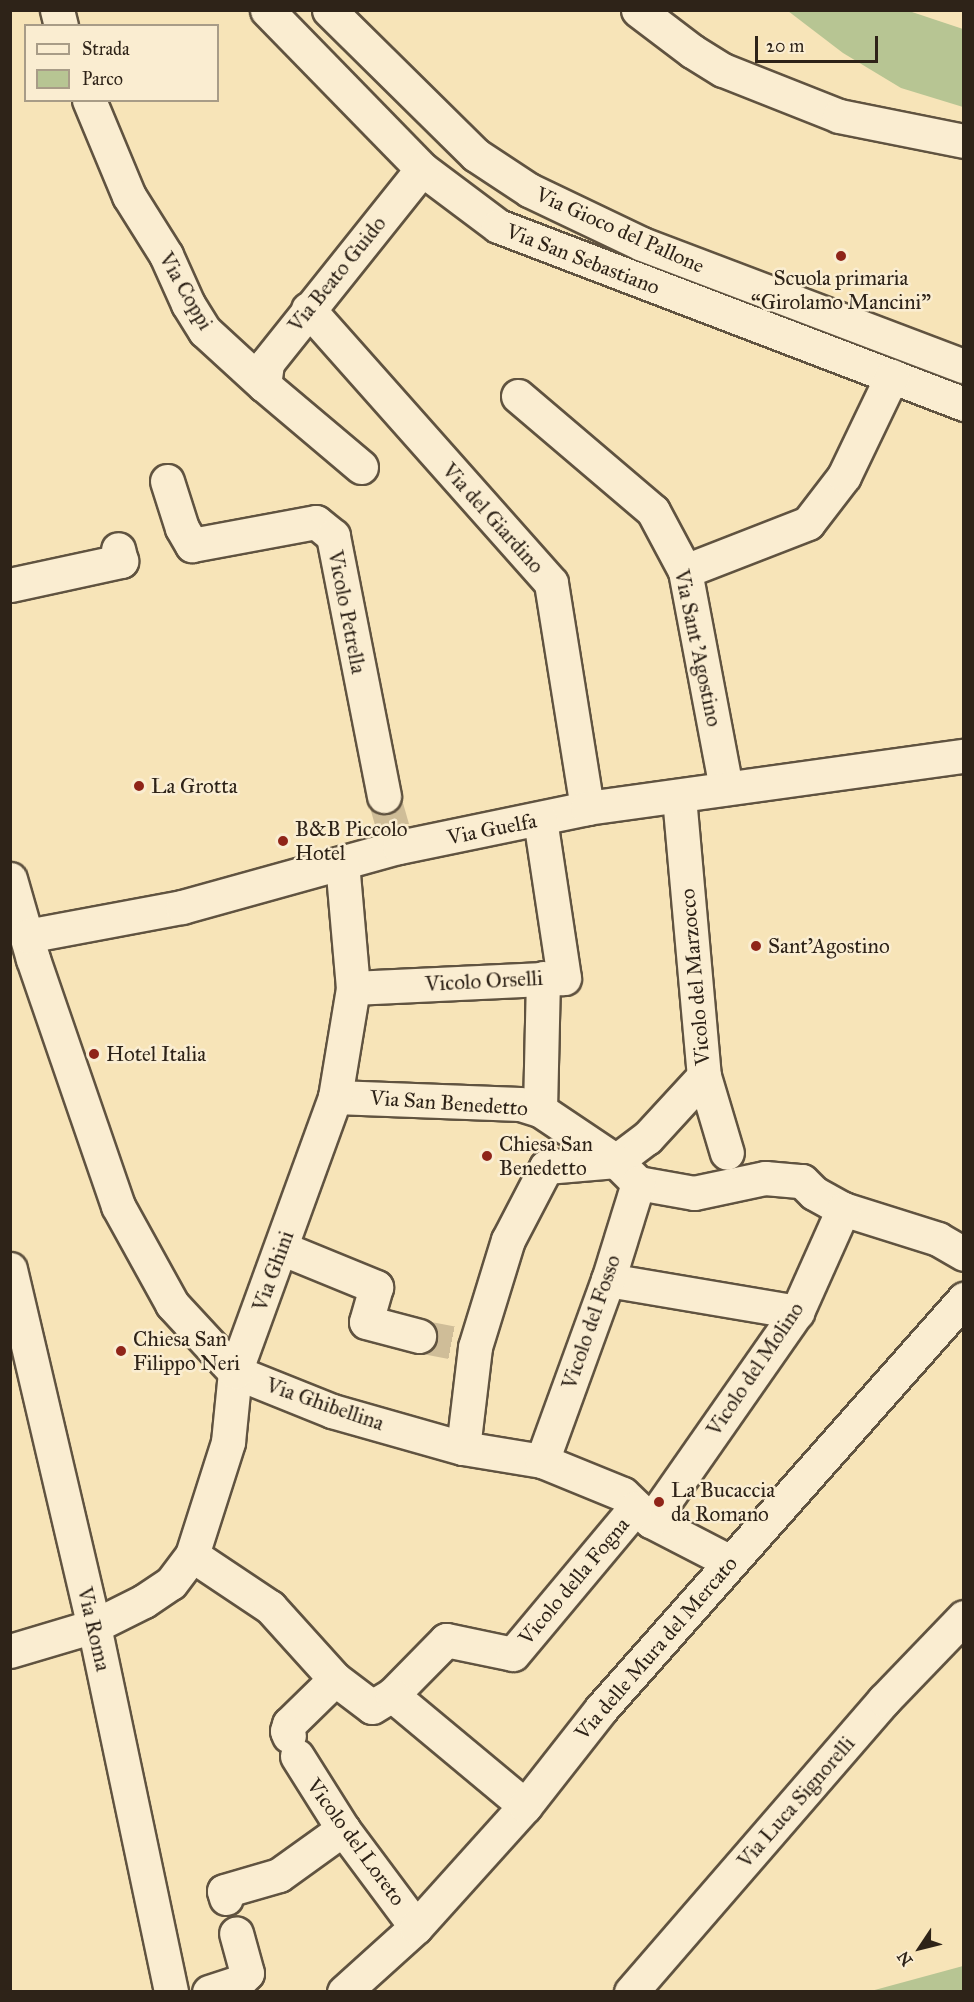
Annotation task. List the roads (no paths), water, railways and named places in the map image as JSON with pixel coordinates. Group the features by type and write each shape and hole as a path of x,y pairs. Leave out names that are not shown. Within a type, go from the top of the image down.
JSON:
{"street":[{"name":"Via San Sebastiano","path":"267,10 422,169 498,226 963,404"},
{"path":"638,10 675,39 723,70 839,116 963,141"},
{"name":"Via Gioco del Pallone","path":"339,21 476,155 529,190 642,244 963,366"},
{"name":"Via Coppi","path":"90,102 129,196 166,255 188,304 205,331 264,385 361,467"},
{"name":"Via Beato Guido","path":"264,385 267,363 422,169"},
{"name":"Via del Giardino","path":"308,309 551,583 587,808"},
{"path":"685,571 808,523 844,477 892,376"},
{"name":"Via Sant 'Agostino","path":"518,396 653,511 685,571 726,788"},
{"name":"Vicolo Petrella","path":"167,481 182,528 192,545 315,522 333,536 384,796"},
{"path":"10,585 121,561 118,549"},
{"name":"Via Guelfa","path":"27,936 182,907 342,863 397,842 540,819 587,808 963,756"},
{"name":"Vicolo del Marzocco","path":"679,797 704,1076 728,1153"},
{"name":"Vicolo Orselli","path":"353,988 564,978 540,819"},
{"name":"Via Ghini","path":"10,1651 94,1626 144,1601 171,1582 192,1555 228,1442 235,1372 335,1097 353,988 342,863"},
{"name":"Via Ghibellina","path":"10,879 118,1206 172,1304 235,1372 332,1411 463,1448 542,1461 623,1494 643,1515 737,1555"},
{"name":"Via San Benedetto","path":"335,1097 520,1104 540,1110 543,978"},
{"path":"627,1172 647,1138 704,1076"},
{"path":"540,1110 627,1172"},
{"path":"463,1448 471,1346 508,1240 546,1167 627,1172 694,1193 765,1178 802,1181 814,1193 843,1209 938,1239 963,1254"},
{"name":"Vicolo del Fosso","path":"542,1461 608,1280 627,1172"},
{"name":"Vicolo del Molino","path":"643,1515 796,1312 843,1209"},
{"path":"281,1248 376,1287 366,1322 419,1336"},
{"name":"Via Roma","path":"10,1269 94,1626 171,1992"},
{"path":"608,1280 796,1312"},
{"name":"Via delle Mura del Mercato","path":"344,1992 416,1927 525,1806 601,1709 963,1299"},
{"name":"Vicolo della Fogna","path":"335,1679 372,1707 392,1695 446,1640 513,1654 643,1515"},
{"path":"192,1555 270,1607 335,1679"},
{"name":"Via Luca Signorelli","path":"632,1992 884,1700 963,1617"},
{"name":"Vicolo del Loreto","path":"335,1679 289,1724 287,1731 293,1746 343,1829 416,1927"},
{"path":"392,1695 525,1806"},
{"path":"226,1898 224,1892 279,1875 343,1829"},
{"path":"209,1992 237,1983 247,1973 236,1933"}],"tunnel":[{"path":"384,796 396,838"},
{"path":"419,1336 466,1345"}],"place":[{"name":"Scuola primaria “Girolamo Mancini”","path":"841,256"},
{"name":"La Grotta","path":"139,786"},
{"name":"B&B Piccolo Hotel","path":"283,841"},
{"name":"Sant'Agostino","path":"756,946"},
{"name":"Hotel Italia","path":"94,1054"},
{"name":"Chiesa San Benedetto","path":"487,1156"},
{"name":"Chiesa San Filippo Neri","path":"121,1351"},
{"name":"La Bucaccia da Romano","path":"659,1502"}]}
